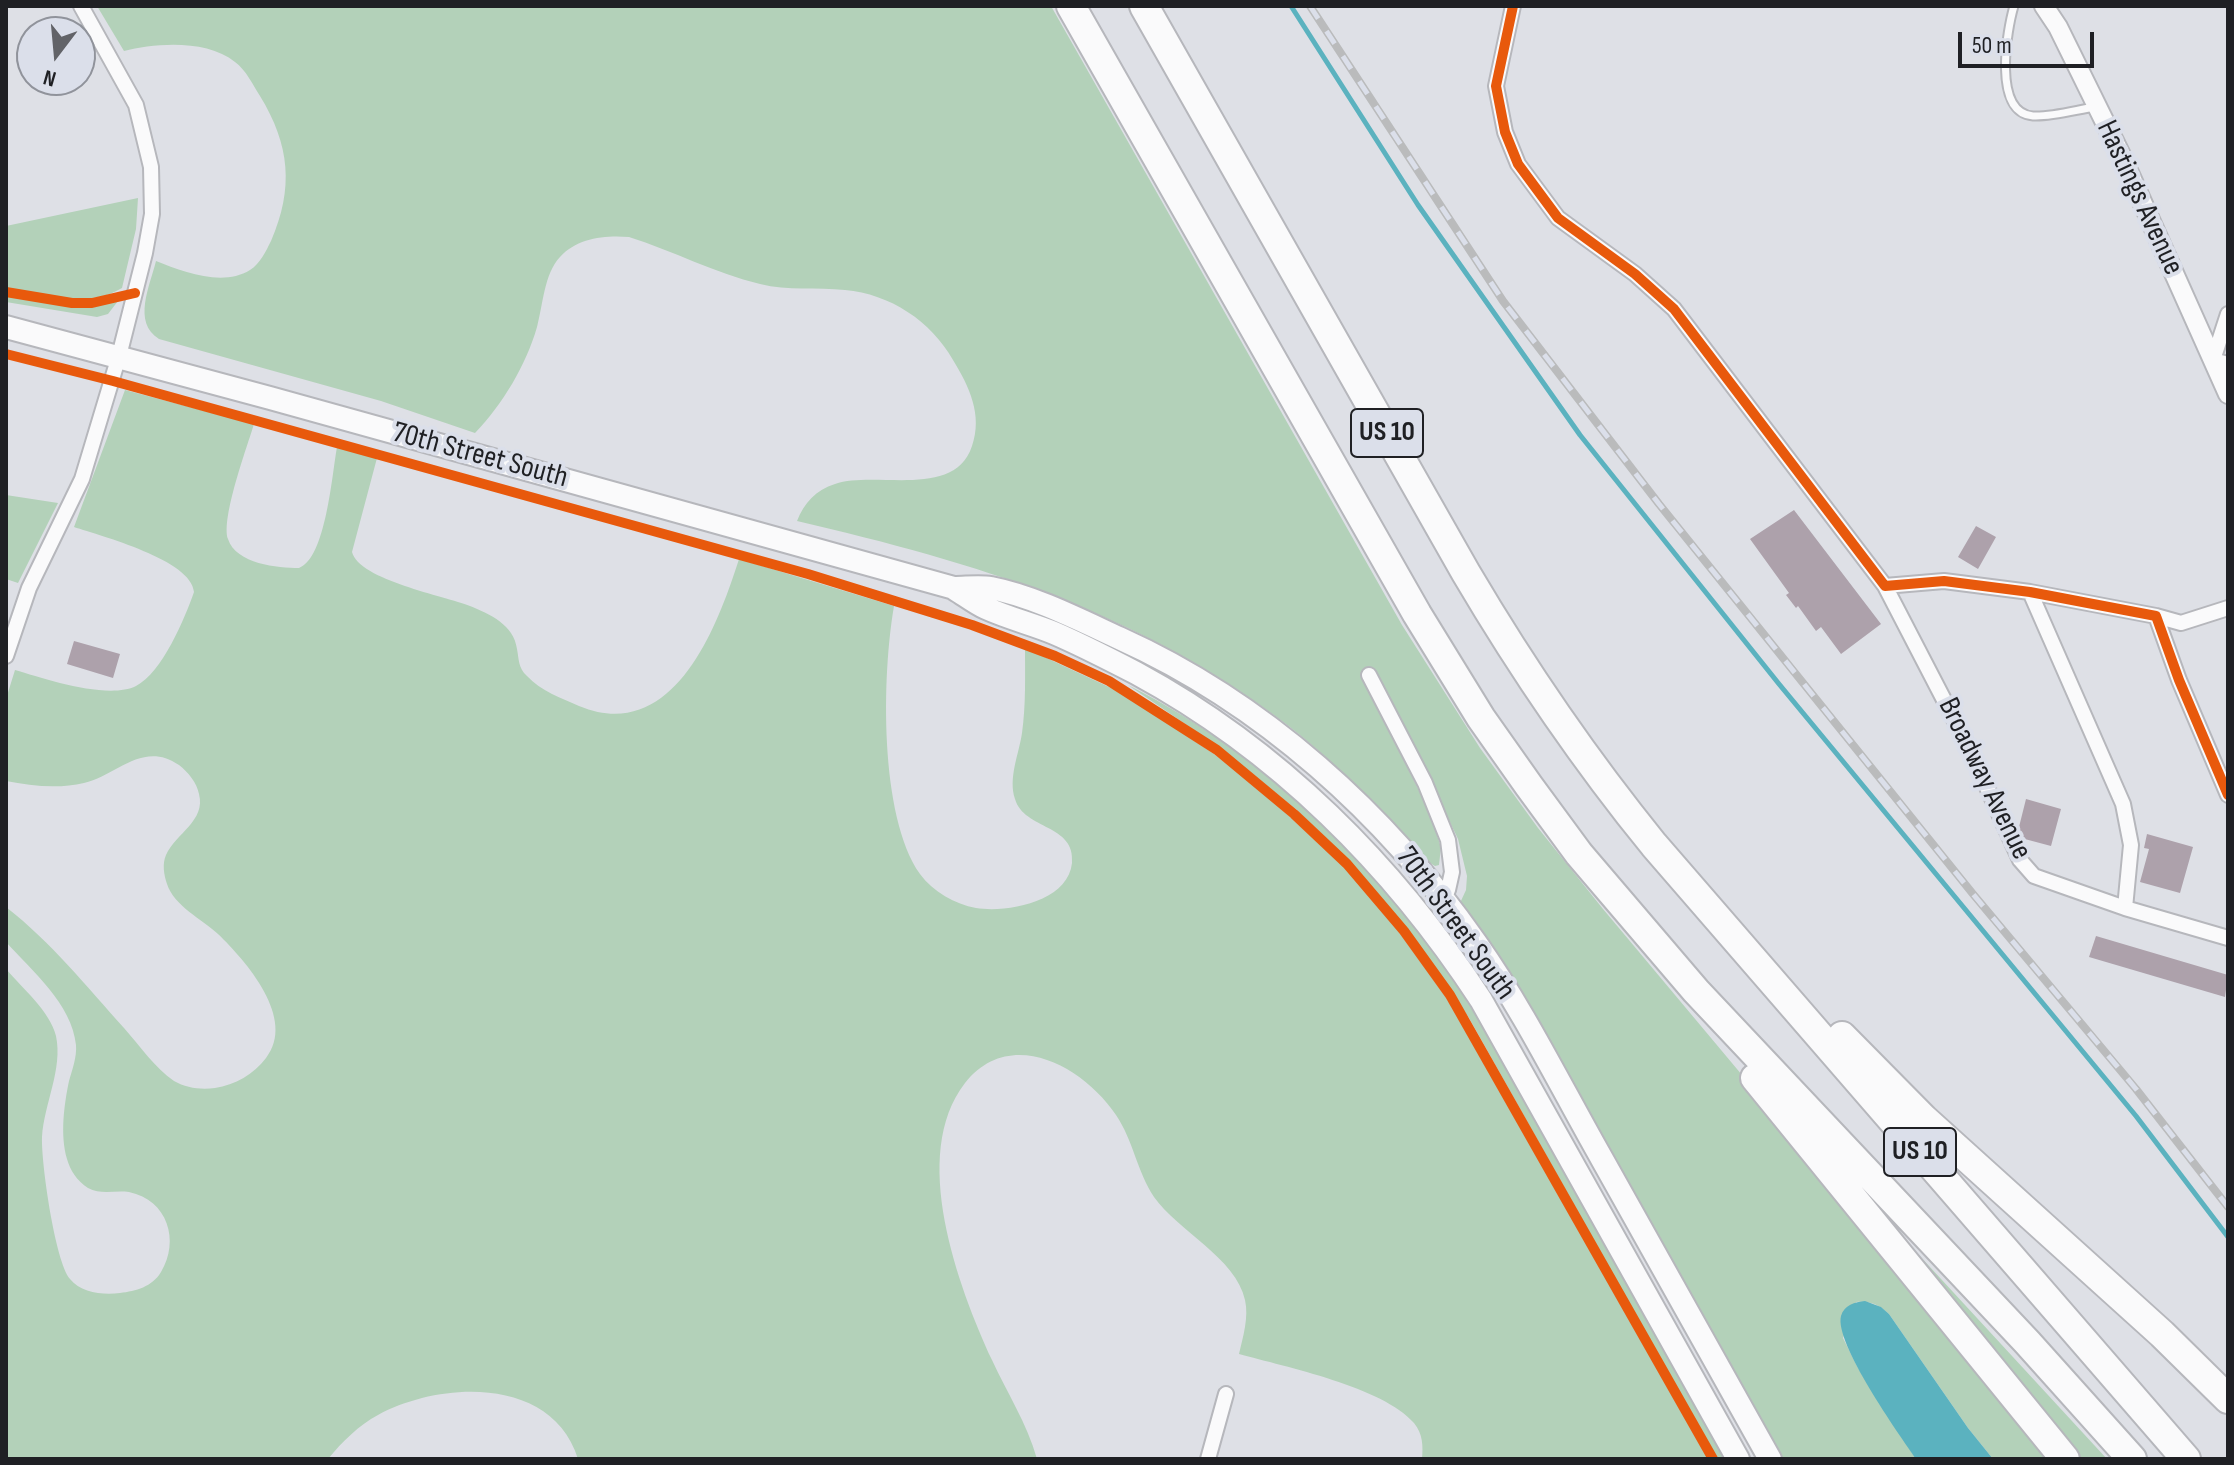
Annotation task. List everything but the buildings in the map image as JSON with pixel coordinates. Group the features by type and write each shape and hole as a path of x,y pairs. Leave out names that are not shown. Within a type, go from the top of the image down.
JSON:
{"highway":[{"name":"US 10","path":"1071,6 1354,505 1460,685 1529,786 1579,854 1696,991 2027,1342 2132,1459"},
{"name":"US 10","path":"1144,6 1486,608 1554,713 1654,845 2186,1459"},
{"path":"1654,845 1924,1119 2162,1334 2228,1399"},
{"path":"1696,991 1740,1060 2065,1459"}],"main road":[{"name":"70th Street South","path":"6,327 954,588 990,588 1065,614 1152,654 1226,697 1283,738 1334,781 1384,830 1442,895 1505,988 1770,1459"},
{"name":"70th Street South","path":"954,588 984,607 1060,635 1110,660 1160,686 1210,718 1304,791 1382,869 1420,914 1481,1000 1738,1459"}],"street":[{"path":"6,656 29,588 82,479 119,356 150,229 151,167 136,105 81,6"},
{"name":"Broadway Avenue","path":"1513,6 1496,86 1505,132 1518,164 1558,218 1635,274 1674,309 1885,586 1971,752 2020,860 2041,880 2228,938"},
{"name":"Hastings Avenue","path":"2044,6 2058,27 2220,362 2228,394"},
{"path":"2220,362 2228,314"},
{"path":"1885,586 1944,581 2030,592 2181,623 2228,608"},
{"path":"2030,592 2123,804 2131,845 2125,908"},
{"path":"2156,616 2179,680 2228,795"},
{"path":"1369,675 1425,783 1448,840 1452,872 1448,890 1442,895"},
{"path":"1208,1459 1226,1394"}],"lane":[{"path":"2014,6 2007,28 2005,66 2008,91 2015,105 2023,113 2033,116 2097,107"}],"green space":[{"path":"97,6 1051,6 1402,625 1480,748 1538,828 1603,909 2056,1459 1993,1459 1889,1314 1874,1304 1856,1302 1843,1338 1858,1368 1916,1459 1781,1459 1517,986 1460,903 1466,890 1467,876 1458,839 1372,668 1361,673 1428,809 1441,847 1439,865 1435,866 1423,857 1364,794 1300,735 1230,685 1172,651 1113,621 992,574 797,521 812,498 835,484 931,478 949,473 963,463 975,434 973,401 944,346 908,312 878,297 862,293 771,286 743,279 629,237 592,239 567,251 555,264 547,281 527,356 504,397 475,433 381,401 159,339 146,323 145,313 156,261 216,278 239,275 254,267 271,241 283,203 286,185 283,149 270,114 243,69 235,62 210,49 196,46 150,46 124,51"},
{"path":"138,198 136,229 122,288 94,298 80,299 50,297 6,288 6,226"},
{"path":"6,296 77,308 118,301 108,314 97,317 6,302"},
{"path":"125,390 254,424 236,482 227,529 232,547 259,563 299,568 308,561 322,532 337,447 377,458 352,552 358,562 386,579 470,606 493,617 511,633 524,673 545,690 579,706 612,714 641,709 665,695 686,673 703,646 718,617 739,559 894,606 886,706 887,744 897,817 920,874 938,892 960,904 1004,909 1034,902 1060,887 1072,863 1071,850 1066,841 1028,817 1020,809 1013,791 1024,712 1025,648 1122,693 1214,754 1260,789 1344,867 1400,933 1446,997 1708,1459 1422,1459 1419,1431 1400,1410 1332,1380 1239,1354 1246,1307 1239,1285 1230,1271 1154,1197 1122,1125 1102,1097 1066,1068 1024,1055 1003,1057 983,1066 965,1083 949,1113 941,1146 940,1183 945,1221 966,1296 1037,1459 578,1459 565,1432 545,1412 520,1400 492,1393 462,1392 432,1396 378,1415 351,1434 328,1459 6,1459 6,969 42,1009 56,1036 57,1061 43,1125 42,1150 54,1233 70,1279 86,1290 100,1293 120,1293 143,1287 161,1272 170,1248 170,1235 161,1213 142,1196 88,1188 77,1179 70,1167 63,1130 76,1054 73,1030 59,1002 6,942 6,907 53,950 154,1063 179,1083 210,1089 250,1074 266,1058 274,1043 276,1026 264,992 242,959 176,899 167,884 164,870 166,855 194,819 200,803 196,786 186,771 166,758 154,756 130,762 96,779 74,785 45,786 6,781 6,699 15,670 93,689 110,691 136,686 146,679 163,657 179,630 194,592 189,580 162,560 74,527"},
{"path":"6,495 58,503 18,583 6,579"},
{"path":"1128,685 1183,716 1285,790 1375,879 1415,927 1486,1032 1725,1459 1717,1459 1469,1018 1407,928 1350,861 1297,810 1219,747"},
{"path":"1906,1241 2107,1459 2081,1459 1901,1245"}],"water":[{"path":"1865,1301 1889,1314 1993,1459 1916,1459 1883,1410 1847,1346 1841,1316 1847,1307"}],"waterway":[{"path":"1291,6 1418,205 1580,435 1779,684 2136,1116 2228,1237"}],"railway":[{"path":"1310,6 1503,301 1659,504 1973,894 2136,1089 2228,1207"}],"cycle path":[{"path":"1513,6 1496,86 1505,132 1518,164 1558,218 1635,274 1674,309 1885,586 1944,581 2030,592 2156,616 2179,680 2228,795"},
{"path":"6,292 72,303 92,303 135,293"},
{"path":"6,354 808,574 972,625 1055,656 1109,681 1217,750 1294,814 1347,864 1404,931 1450,995 1713,1459"}]}
